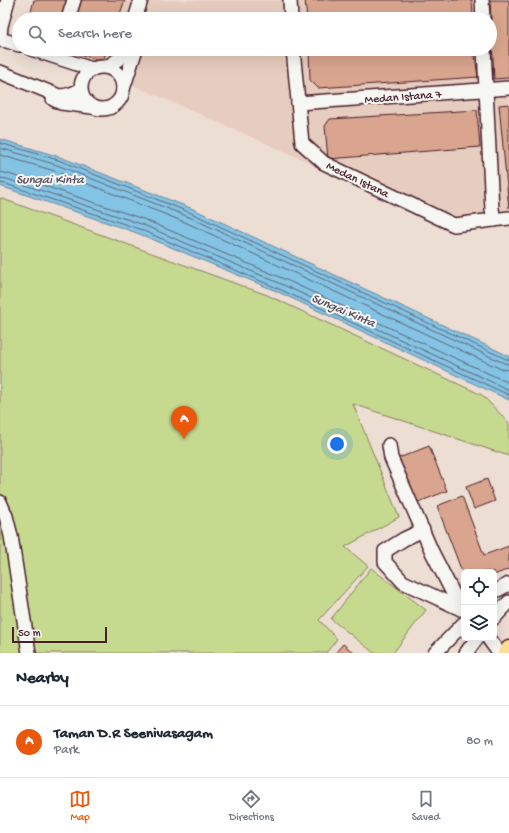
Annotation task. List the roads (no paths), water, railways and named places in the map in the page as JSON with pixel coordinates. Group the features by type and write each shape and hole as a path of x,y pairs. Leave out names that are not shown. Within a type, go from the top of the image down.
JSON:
{"main road":[{"path":"506,653 509,649"}],"street":[{"path":"0,36 8,0"},
{"path":"70,12 74,0"},
{"path":"137,12 140,0"},
{"path":"146,12 149,0"},
{"path":"290,0 291,12"},
{"path":"482,0 483,12"},
{"path":"0,40 12,43"},
{"path":"64,56 92,69"},
{"path":"107,67 121,56"},
{"path":"23,82 61,103 105,109 117,103 121,98 134,56"},
{"name":"Medan Istana","path":"294,56 302,143 324,163 454,225 509,218"},
{"path":"484,56 494,220"},
{"path":"92,107 86,103 80,90 83,78 87,72 92,69 97,67 107,67 113,70 121,79 123,91"},
{"path":"0,72 59,96 66,96 80,90"},
{"name":"Medan Istana 7","path":"298,103 509,88"},
{"path":"389,445 391,458 432,552 461,605"},
{"path":"0,502 6,516 11,536 29,653"},
{"path":"423,530 385,550 385,562 403,582 461,608"},
{"path":"497,590 509,584"},
{"path":"497,615 509,602"},
{"path":"435,653 461,626"},
{"path":"466,653 475,641"},
{"path":"490,641 499,653"}],"water":[{"name":"Sungai Kinta","path":"0,139 60,157 193,209 509,356 509,400 276,291 137,233 0,186"}],"place":[{"name":"Taman D.R Seenivasagam","path":"184,439"}]}
